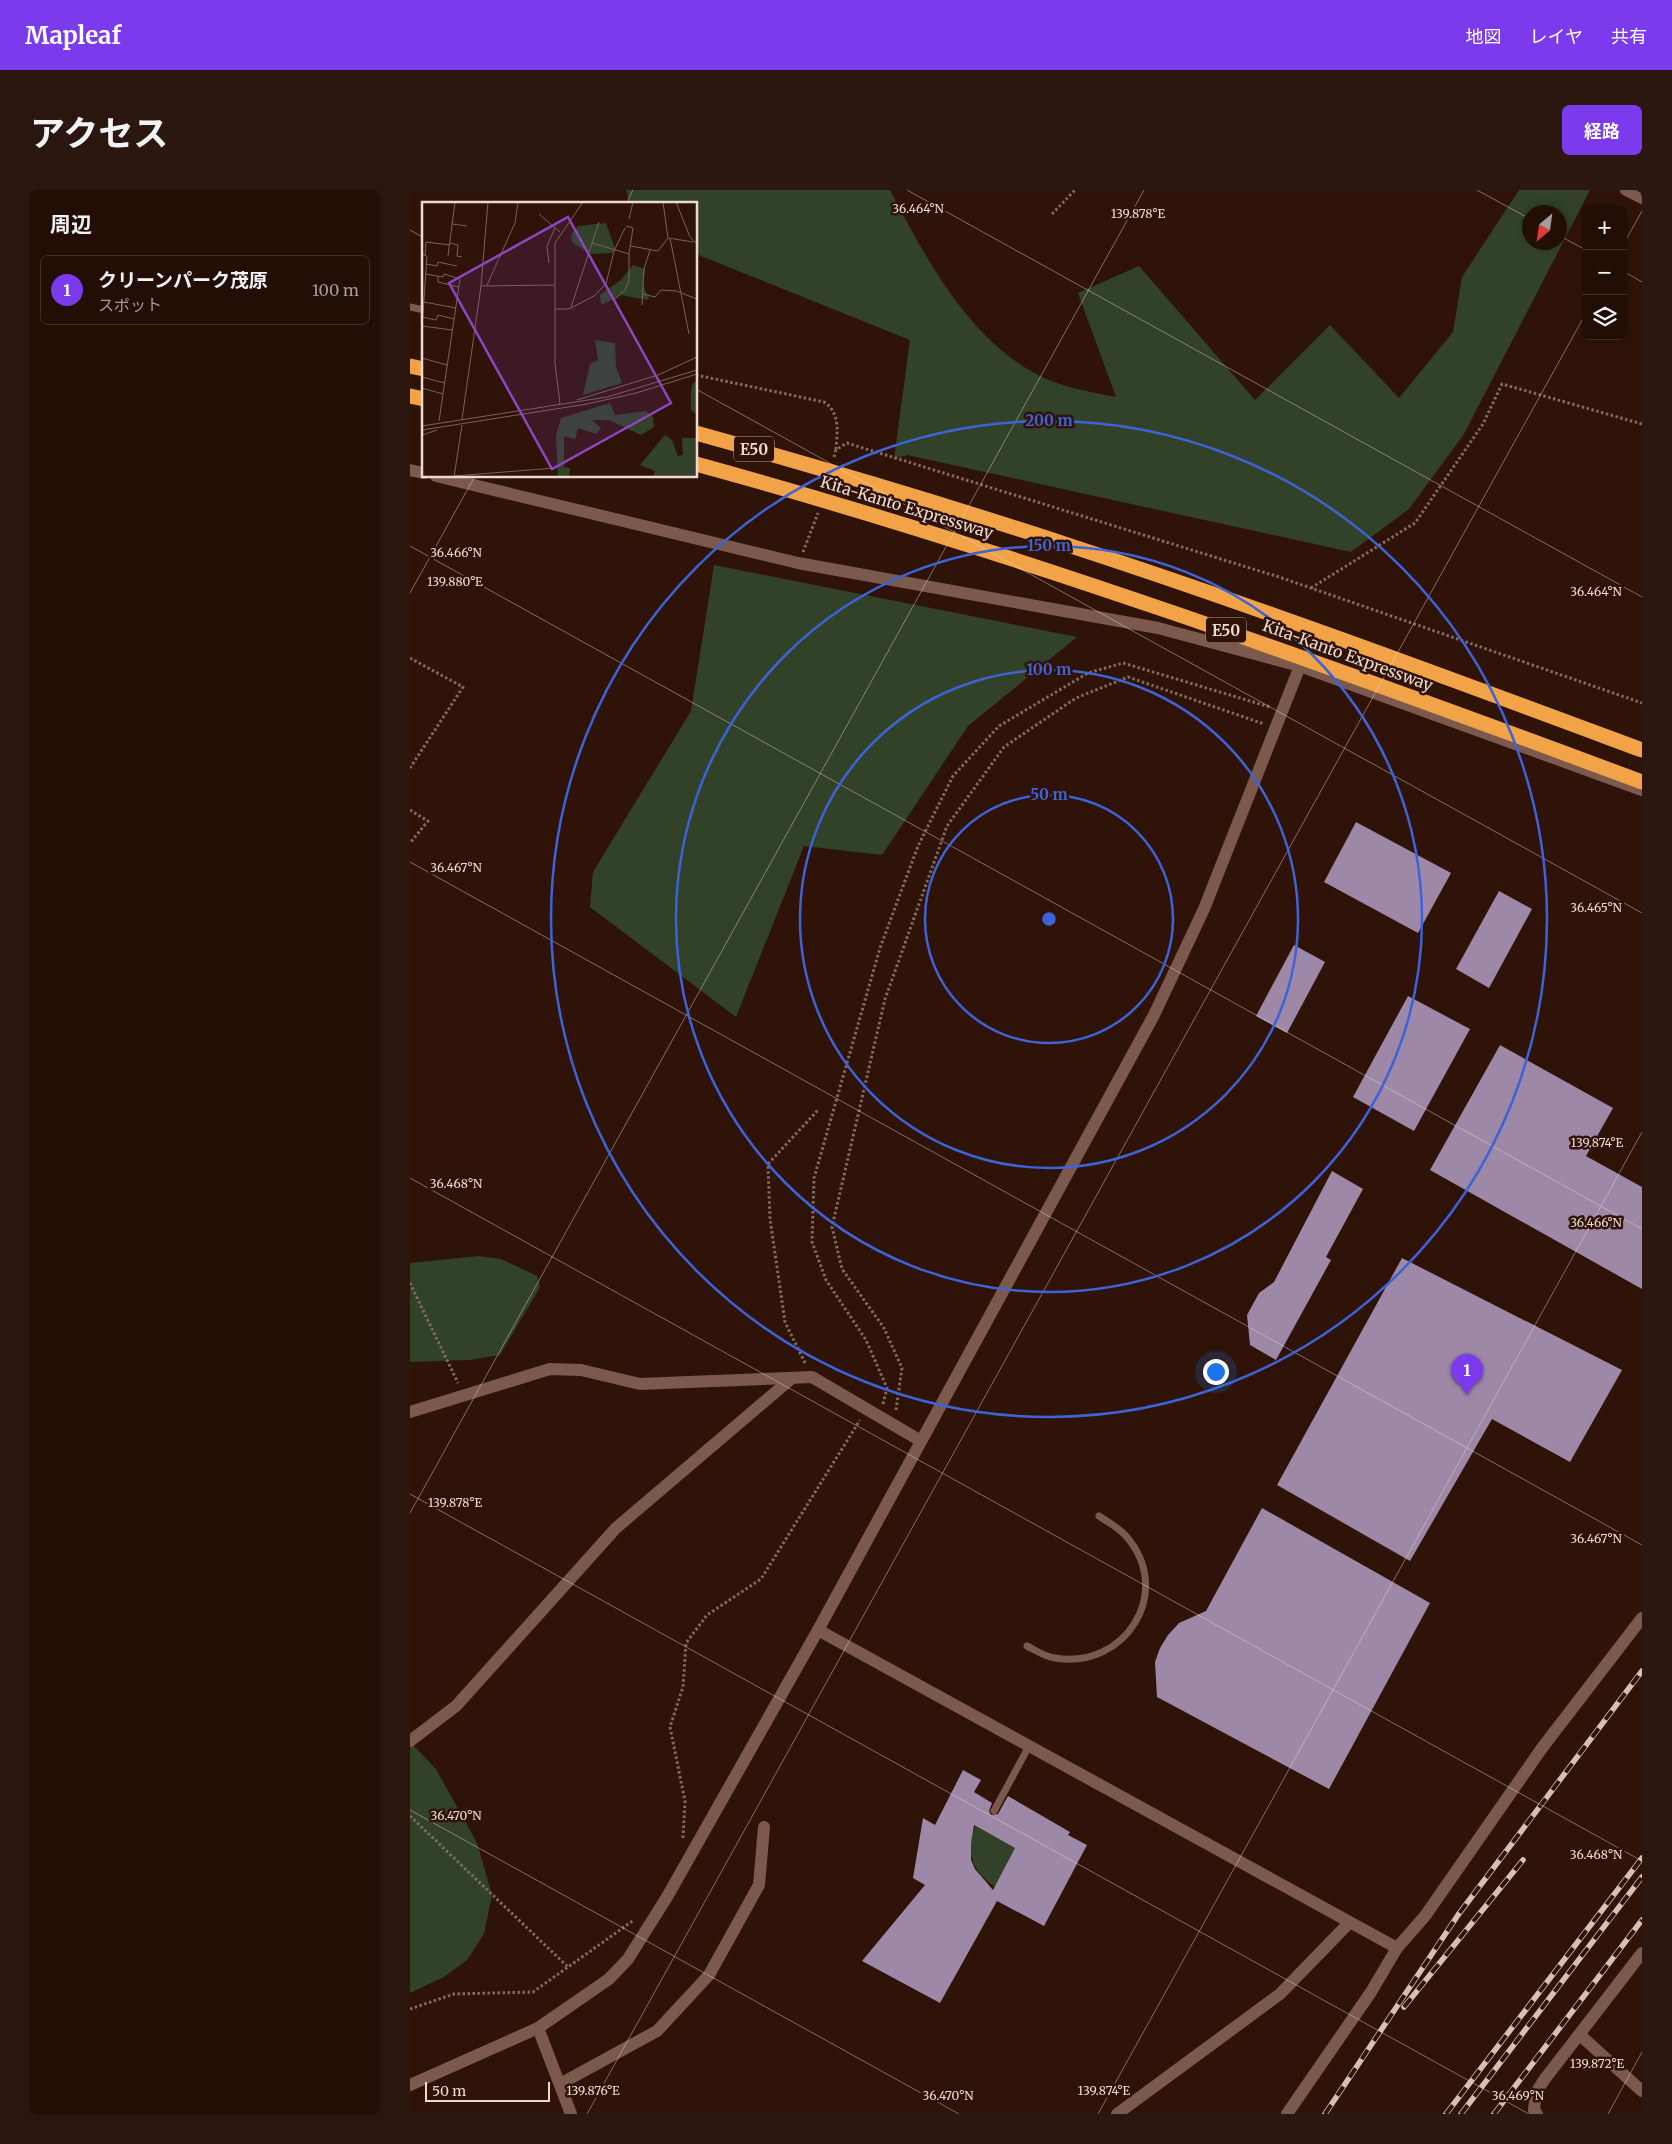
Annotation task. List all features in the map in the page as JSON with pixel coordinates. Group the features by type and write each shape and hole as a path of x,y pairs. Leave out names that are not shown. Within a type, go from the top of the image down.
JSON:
{"highway":[{"name":"Kita-Kanto Expressway","path":"698,434 812,466 1089,552 1392,657 1642,750"},
{"name":"Kita-Kanto Expressway","path":"698,465 804,494 1070,577 1247,637 1642,782"}],"street":[{"path":"1626,190 1642,198"},
{"path":"444,478 798,563 1158,628 1300,666 1642,790"},
{"path":"410,2085 538,2028 609,1979 628,1959 667,1897 818,1630 1154,1015 1204,909 1300,666"},
{"path":"410,1412 464,1397 550,1369 581,1370 640,1384 812,1378 921,1441"},
{"path":"410,1741 456,1706 616,1528 791,1379"},
{"path":"1287,2114 1371,1992 1397,1948 1425,1916 1542,1748 1642,1618"},
{"path":"818,1630 1397,1948"},
{"path":"560,2084 658,2031 708,1975 760,1886 764,1827"},
{"path":"1117,2114 1280,1994 1349,1923"},
{"path":"1537,2114 1534,2110 1536,2094 1544,2080 1641,1956"},
{"path":"538,2028 571,2114"},
{"path":"1580,2034 1642,2091"}],"lane":[{"path":"1027,1646 1053,1658 1082,1658 1113,1647 1125,1638 1136,1624 1143,1608 1145,1592 1145,1576 1141,1562 1134,1547 1125,1535 1098,1516"},
{"path":"994,1810 1029,1746"}],"path":[{"path":"1052,214 1076,190"},
{"path":"698,375 824,402 830,406 838,424 834,459"},
{"path":"1311,588 1415,523 1482,424 1502,384 1642,424"},
{"path":"836,450 847,442 1311,588 1642,703"},
{"path":"798,563 814,530 821,503"},
{"path":"410,658 464,687 410,768"},
{"path":"880,1417 886,1388 866,1340 826,1280 812,1242 814,1178 880,948 918,846 953,776 999,726 1088,673 1123,663 1282,710"},
{"path":"894,1425 902,1368 884,1328 842,1269 832,1227 885,999 947,826 1004,747 1076,698 1128,677 1275,728"},
{"path":"410,810 428,821 410,844"},
{"path":"812,1378 785,1322 770,1220 768,1164 818,1110"},
{"path":"410,1283 464,1397"},
{"path":"683,1845 685,1801 670,1727 683,1687 686,1643 707,1615 761,1578 867,1409"},
{"path":"410,1816 568,1967"},
{"path":"410,2009 454,1994 533,1992 638,1918"}],"green space":[{"path":"626,190 890,190 917,240 948,290 985,335 1006,354 1039,376 1071,387 1116,397 1078,293 1139,266 1255,400 1330,325 1399,398 1453,332 1462,277 1519,190 1590,190 1567,235 1567,205 1522,205 1522,250 1559,250 1464,434 1409,509 1351,552 907,455 894,459 910,340 698,255 698,202 629,202"},
{"path":"714,565 1077,637 968,726 882,855 804,846 736,1017 590,907 593,872 691,711"},
{"path":"479,1256 501,1259 537,1276 540,1287 500,1355 469,1360 410,1362 410,1263"},
{"path":"410,1742 436,1769 477,1843 492,1895 484,1934 467,1960 444,1977 410,1993"},
{"path":"975,1826 1015,1848 995,1887 981,1875 973,1860 971,1844"}],"building":[{"path":"1356,822 1451,873 1418,933 1324,882"},
{"path":"1499,891 1532,909 1489,988 1456,969"},
{"path":"1294,945 1325,962 1287,1033 1256,1016"},
{"path":"1408,996 1470,1029 1414,1131 1353,1097"},
{"path":"1500,1045 1613,1108 1586,1156 1642,1187 1642,1289 1430,1170"},
{"path":"1332,1171 1363,1189 1326,1257 1331,1260 1276,1360 1250,1345 1247,1315 1259,1293 1274,1282"},
{"path":"1402,1258 1622,1370 1570,1462 1492,1419 1410,1561 1277,1485"},
{"path":"1262,1508 1430,1603 1329,1789 1157,1697 1155,1662 1160,1648 1179,1623 1206,1611"},
{"path":"963,1770 981,1780 974,1792 992,1803 989,1811 991,1815 998,1814 1008,1796 1070,1832 1068,1835 1087,1845 1044,1926 997,1901 940,2003 862,1961 925,1885 913,1878 923,1818 935,1825","holes":["974,1825 1015,1848 993,1890 975,1869 971,1860"]}],"railway":[{"path":"1325,2114 1458,1915 1642,1671"},
{"path":"1446,2114 1642,1858"},
{"path":"1404,2007 1523,1860"},
{"path":"1461,2114 1642,1877"},
{"path":"1494,2114 1642,1920"}],"place":[{"name":"クリーンパーク茂原","path":"1467,1395"}]}
